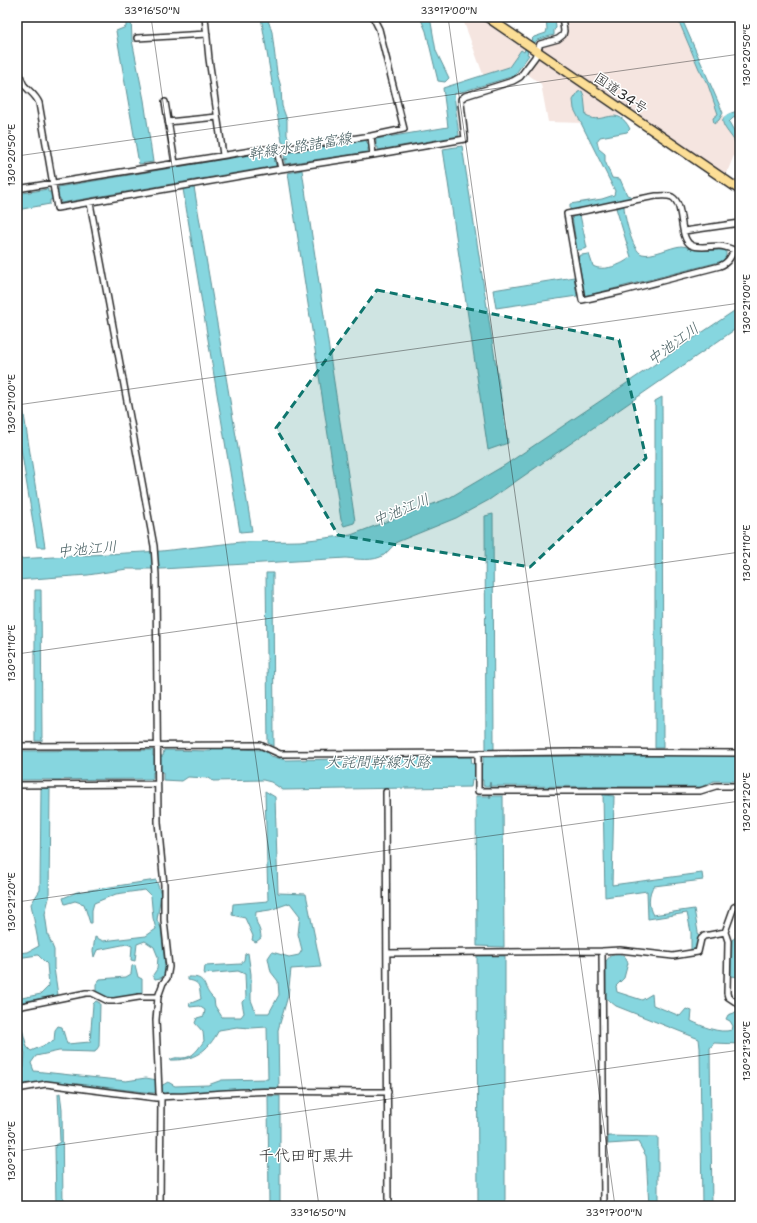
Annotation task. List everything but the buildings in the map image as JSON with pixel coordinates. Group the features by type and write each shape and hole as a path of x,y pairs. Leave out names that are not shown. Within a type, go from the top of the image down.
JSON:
{"highway":[{"name":"国道34号","path":"487,17 740,190"}],"street":[{"path":"205,17 208,59 223,155"},
{"path":"17,189 263,148 277,150 371,138 404,129 379,29 373,17"},
{"path":"17,63 24,85 35,96 39,103 57,208 280,166 295,167 373,152 465,139 461,99 465,96 512,82 520,77 536,57 540,44 563,35 564,31 562,17"},
{"path":"137,38 206,34"},
{"path":"165,102 175,163"},
{"path":"168,122 217,117"},
{"path":"371,138 373,152"},
{"path":"277,150 280,166"},
{"path":"734,250 728,262 720,266 582,300 567,214 601,208 632,200 656,196 669,196 676,201 686,240 690,244 696,246 720,246 740,250"},
{"path":"90,203 154,546 156,575 158,822 164,885 164,920 169,967 167,978 163,983 158,997 156,1020 160,1095 160,1206"},
{"path":"684,231 740,223"},
{"path":"17,746 260,745 280,754 588,752 740,753"},
{"path":"478,753 478,791 700,791 716,786 740,786"},
{"path":"17,785 158,784"},
{"path":"386,792 388,1206"},
{"path":"740,904 734,908 725,932 728,941 727,993 728,997 740,1005"},
{"path":"387,953 620,950 673,956 698,952 701,939 704,936 725,932"},
{"path":"602,951 604,1206"},
{"path":"17,1006 86,993 92,993 114,1001 139,997 158,997"},
{"path":"17,1089 46,1084 156,1098 160,1095 182,1097 233,1092 388,1092"}],"highlighted area":[{"path":"377,290 619,340 646,458 530,567 338,535 276,428"}],"shaded area":[{"path":"462,17 477,17 524,49 509,69 484,77"},
{"path":"565,17 681,17 719,109 739,143 726,175 541,48 567,37"},
{"path":"534,54 620,115 584,123 548,122 541,84 522,70"}],"water":[{"path":"126,17 131,17 132,40 144,100 153,162 139,164 116,31 126,27"},
{"path":"261,17 267,17 272,32 277,73 281,87 282,106 287,120 287,135 292,143 289,145 282,142"},
{"path":"420,17 430,17 436,51 449,78 445,82 438,81 426,31"},
{"path":"546,17 555,17 556,28 554,30 554,35 537,40 534,44 530,41 534,37 546,33"},
{"path":"677,17 681,17 723,113 719,120 714,124 713,118 718,114 708,85 699,69"},
{"path":"525,49 528,51 527,54 529,55 514,76 454,94 459,136 378,150 378,147 376,147 376,139 448,127 443,88 509,67 521,50 524,52"},
{"path":"582,91 586,116 598,119 610,116 620,117 625,121 630,129 627,132 600,137 597,141 599,149 605,154 605,161 612,178 620,179 627,195 633,197 604,205 570,210 570,204 602,199 614,195 615,191 574,109 573,100 578,92"},
{"path":"740,111 740,116 733,118 729,122 740,141 740,155 734,140 724,126 723,122 725,116"},
{"path":"366,140 367,143 369,143 370,148 368,148 368,152 285,164 284,153"},
{"path":"462,146 508,443 488,450 443,149"},
{"path":"261,153 262,157 274,155 276,166 61,203 60,198 50,200 50,204 17,210 17,194 48,189 48,192 59,191 58,187"},
{"path":"302,170 355,521 354,523 344,526 341,520 288,173"},
{"path":"194,187 252,531 240,532 183,189"},
{"path":"624,206 625,217 632,240 638,251 642,254 646,255 685,246 695,250 726,250 726,256 723,261 585,296 578,257 589,254 593,266 597,268 607,268 623,263 631,257 616,208"},
{"path":"580,215 587,248 577,250 572,216"},
{"path":"574,277 577,296 496,308 493,290"},
{"path":"740,307 740,326 489,500 456,518 397,542 386,554 375,559 346,558 162,569 127,569 88,575 17,580 17,559 162,551 241,542 300,541 351,535 449,498 505,465"},
{"path":"17,371 45,547 37,547 17,424"},
{"path":"662,397 663,748 655,748 655,401"},
{"path":"493,514 494,750 486,750 485,516"},
{"path":"266,573 273,573 274,746 268,743"},
{"path":"35,590 41,590 42,741 35,741"},
{"name":"大詫間幹線水路","path":"212,748 263,750 271,756 285,760 471,757 472,764 483,764 483,757 735,755 740,757 740,781 714,781 701,787 483,786 483,780 472,780 471,787 283,790 271,782 263,780 213,781 209,778 188,777 182,781 163,780 163,772 153,772 153,779 17,780 17,751 153,750 153,756 163,756 164,750 211,751"},
{"path":"41,788 50,788 49,898 45,914 48,935 54,950 54,968 58,995 17,1003 17,999 41,994 49,986 47,964 38,955 17,958 17,953 28,952 39,946 31,904 40,890"},
{"path":"265,791 275,797 278,893 306,894 321,967 291,969 288,996 278,1030 279,1089 163,1094 160,1092 153,1093 78,1084 39,1082 17,1086 17,1075 20,1074 24,1067 25,1053 17,1032 20,1022 27,1047 31,1051 54,1041 55,1030 58,1026 62,1027 67,1044 90,1042 93,1004 96,1001 100,1003 99,1046 95,1052 59,1051 36,1056 31,1063 34,1071 126,1081 146,1078 157,1080 161,1086 168,1082 175,1086 208,1085 222,1080 268,1079 267,1027 237,1027 219,1030 210,1044 199,1053 186,1059 170,1060 175,1058 186,1058 195,1052 204,1041 203,1032 195,1023 197,1018 204,1016 205,1010 199,1006 190,1007 189,1004 201,999 199,986 195,982 188,980 188,977 199,978 202,981 207,991 214,999 215,1006 222,1017 241,1017 244,1013 242,1002 246,998 245,974 238,971 204,974 205,966 241,964 244,960 245,954 248,953 251,974 251,1000 256,1013 269,1013 279,995 278,981 271,972 268,958 272,952 289,957 299,955 302,950 298,934 300,916 290,903 270,910 256,912 256,920 261,938 256,942 252,940 253,936 245,918 232,915 233,904 268,901"},
{"path":"603,795 614,796 612,885 702,873 703,880 654,886 649,900 653,915 694,909 699,938 696,950 691,951 691,932 687,913 648,919 647,891 605,897"},
{"path":"476,796 503,796 504,947 477,946"},
{"path":"156,880 161,894 157,920 161,928 165,966 164,975 161,978 155,979 153,975 157,969 158,957 154,947 145,941 137,944 135,961 131,960 132,946 127,944 97,950 94,957 93,951 95,937 103,941 146,936 156,929 153,918 151,896 145,890 116,894 94,903 92,910 92,923 90,923 84,904 75,901 65,904 63,898 77,892"},
{"path":"740,934 740,941 737,944 740,953 739,977 731,976 732,940"},
{"path":"611,955 624,955 628,963 624,978 616,986 617,992 642,1000 652,994 653,1005 680,1016 686,1009 692,1011 691,1021 711,1029 722,1031 732,1030 733,1026 730,1021 726,1019 728,1015 734,1013 740,1008 740,1044 714,1043 710,1048 712,1206 702,1206 699,1039 616,1006 606,998 606,961"},
{"path":"477,956 505,956 505,1206 478,1206"},
{"path":"135,965 138,977 142,979 142,993 114,998 96,994 96,984 100,979 126,977 131,974 132,966"},
{"path":"60,1093 62,1109 63,1206 56,1206 55,1145 60,1142 58,1094"},
{"path":"268,1096 280,1096 280,1206 269,1206"},
{"path":"608,1136 658,1137 658,1206 649,1206 646,1156 638,1142 608,1144"}],"waterway":[{"name":"幹線水路諸富線","path":"274,161 287,159"},
{"path":"490,783 490,797"}],"district":[{"name":"千代田町黒井","path":"306,1155"}],"water label":[{"name":"中池江川","path":"673,344"},
{"name":"中池江川","path":"401,510"},
{"name":"中池江川","path":"87,549"}]}
